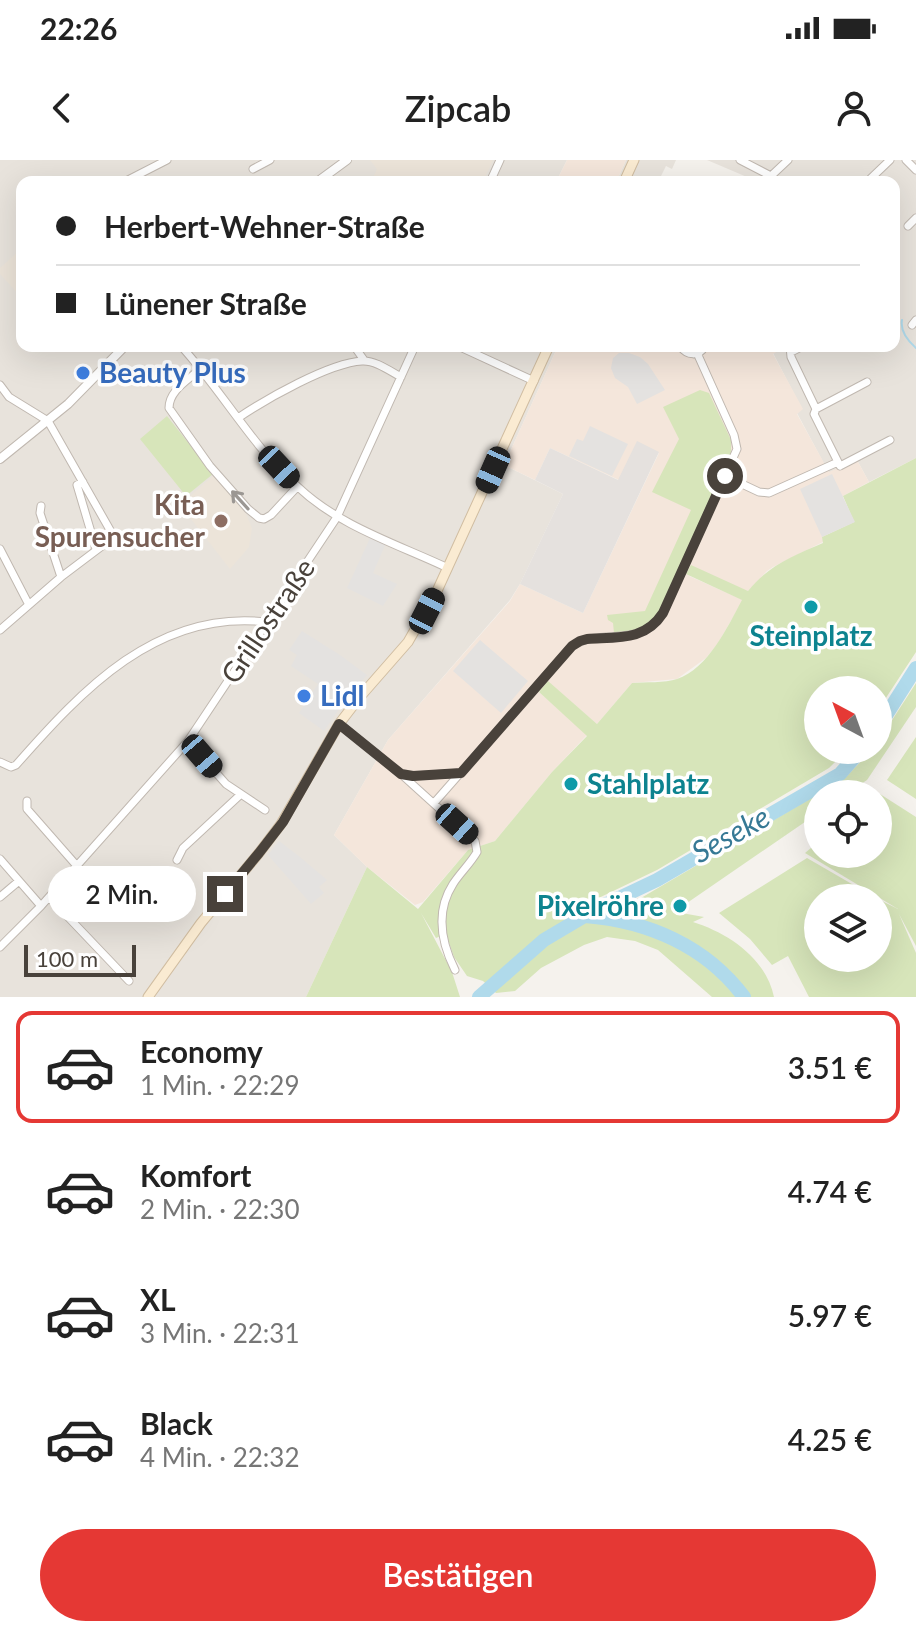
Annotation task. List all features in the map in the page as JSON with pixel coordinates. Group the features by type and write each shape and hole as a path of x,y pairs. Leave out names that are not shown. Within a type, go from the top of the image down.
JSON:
{"main road":[{"path":"148,997 201,923 283,822 339,724 418,628 546,352"}],"street":[{"path":"135,176 165,160"},
{"path":"253,169 270,160"},
{"path":"336,164 347,160"},
{"path":"740,160 765,176"},
{"path":"773,176 788,160"},
{"path":"873,176 890,160"},
{"path":"906,160 916,170"},
{"path":"908,226 916,218"},
{"path":"0,459 48,421 119,352"},
{"path":"186,352 261,447 297,487 337,517 448,568"},
{"path":"358,352 364,360"},
{"name":"Grillostraße","path":"0,947 41,906 188,741 337,517 412,352"},
{"path":"471,352 534,381"},
{"path":"434,803 572,646 587,639 645,632 663,613 737,445 697,353 685,352"},
{"path":"791,352 816,409 814,414 840,466 890,440"},
{"path":"238,418 258,404 340,366 364,360 401,377"},
{"path":"201,368 174,392 169,408 210,466 259,518 271,515 297,487"},
{"path":"816,409 867,382"},
{"path":"0,385 9,397 48,421 114,537 61,577 0,630"},
{"path":"725,476 759,492 769,493 838,462"},
{"path":"83,482 77,485 96,549"},
{"path":"41,506 40,513 61,577"},
{"path":"0,549 29,605"},
{"path":"0,762 11,767 16,765 87,690 130,657 159,640 192,627 225,621 245,619 267,622"},
{"path":"339,724 434,803 471,836 477,847 473,859 454,882 443,908 442,934 447,955 455,970"},
{"path":"188,741 226,784 265,810"},
{"path":"401,774 461,773"},
{"path":"177,860 183,848 240,795"},
{"path":"27,801 27,809 77,866"},
{"path":"0,859 41,906"},
{"path":"0,897 19,881"},
{"path":"49,897 129,981"}],"shaded area":[{"path":"0,160 567,160 559,176 16,176 16,352 555,352 504,465 563,494 510,600 388,740 334,835 367,867 306,997 0,997"},
{"path":"370,160 493,160 486,176 374,176 377,169"},
{"path":"567,160 626,160 619,176 559,176"},
{"path":"626,160 676,160 672,169 666,166 661,176 619,176"},
{"path":"707,160 916,160 916,458 869,482 857,460 829,473 797,413 802,409 773,353 900,352 900,176 745,176"},
{"path":"16,254 16,291 0,274 0,268"},
{"path":"555,352 776,352 773,354 803,409 797,414 829,472 857,460 869,482 843,496 823,542 773,567 748,591 687,575 743,600 706,658 677,679 632,683 597,724 548,682 539,692 587,735 495,841 468,850 423,902 415,905 367,867 334,835 388,740 510,601 520,584 583,613 659,453 619,480 550,448 535,480 504,465"},
{"path":"619,353 640,357 665,390 637,404 628,387 615,378 611,368 613,358"},
{"path":"590,426 628,444 612,476 569,456 577,439 583,441"},
{"path":"637,441 659,452 583,613 520,584 563,494 535,480 550,448 618,480"},
{"path":"832,474 855,522 822,537 800,489"},
{"name":"Kita Spurensucher","path":"214,475 246,514 252,528 249,547 230,569 180,505"},
{"path":"371,536 386,543 373,573 397,584 383,606 347,588"},
{"path":"302,631 367,675 324,731 299,713 318,684 291,666 297,655 289,650"},
{"path":"480,640 528,681 501,713 453,671"},
{"path":"279,841 327,880 319,887 324,893 311,904 268,855"}],"green space":[{"path":"700,390 709,393 731,440 731,455 656,617 637,630 614,633 613,623 607,615 645,611 691,510 652,492 679,439 663,407"},
{"path":"167,416 213,474 186,496 140,439"},
{"path":"916,458 916,652 892,689 892,676 804,676 804,764 833,764 829,768 804,780 804,783 657,870 559,917 641,898 804,802 804,823 687,903 679,899 673,903 676,912 704,917 693,922 719,933 744,949 763,970 774,997 712,997 658,950 635,941 607,937 584,945 541,968 515,991 496,993 483,981 467,976 454,957 446,934 436,938 421,913 452,972 460,997 306,997 367,867 418,909 468,850 495,841 552,772 587,736 539,692 548,681 597,724 632,683 667,681 688,674 716,646 742,600 686,574 691,565 748,591 773,568 823,543 822,537 854,522 843,496"},
{"path":"916,683 916,707 892,743 892,720"},
{"path":"916,737 916,799 892,783 892,780 887,780"},
{"path":"858,764 878,764 867,780 844,779"},
{"path":"892,802 916,817 916,946 899,914 916,953 916,997 809,997 788,956 772,965 750,939 719,913 804,860 804,868 824,868 852,884 804,884 804,972 892,972 892,906 898,909 892,905 892,884 856,884 830,868 892,868"}],"waterway":[{"path":"902,320 905,336 916,348"},
{"name":"Seseke","path":"892,706 916,668"},
{"name":"Seseke","path":"479,997 544,940 598,908 657,880 840,774 849,764"},
{"path":"585,916 631,924 674,939 712,964 744,997"}],"place":[{"name":"Beauty Plus","path":"83,373"},
{"name":"Kita Spurensucher","path":"221,521"},
{"name":"Steinplatz","path":"811,607"},
{"name":"Lidl","path":"304,696"},
{"name":"Stahlplatz","path":"571,784"},
{"name":"Pixelröhre","path":"680,906"}],"route":[{"path":"225,894 283,822 339,724 401,774 461,773 572,646 587,639 638,634 651,628 663,613 725,476"}]}
